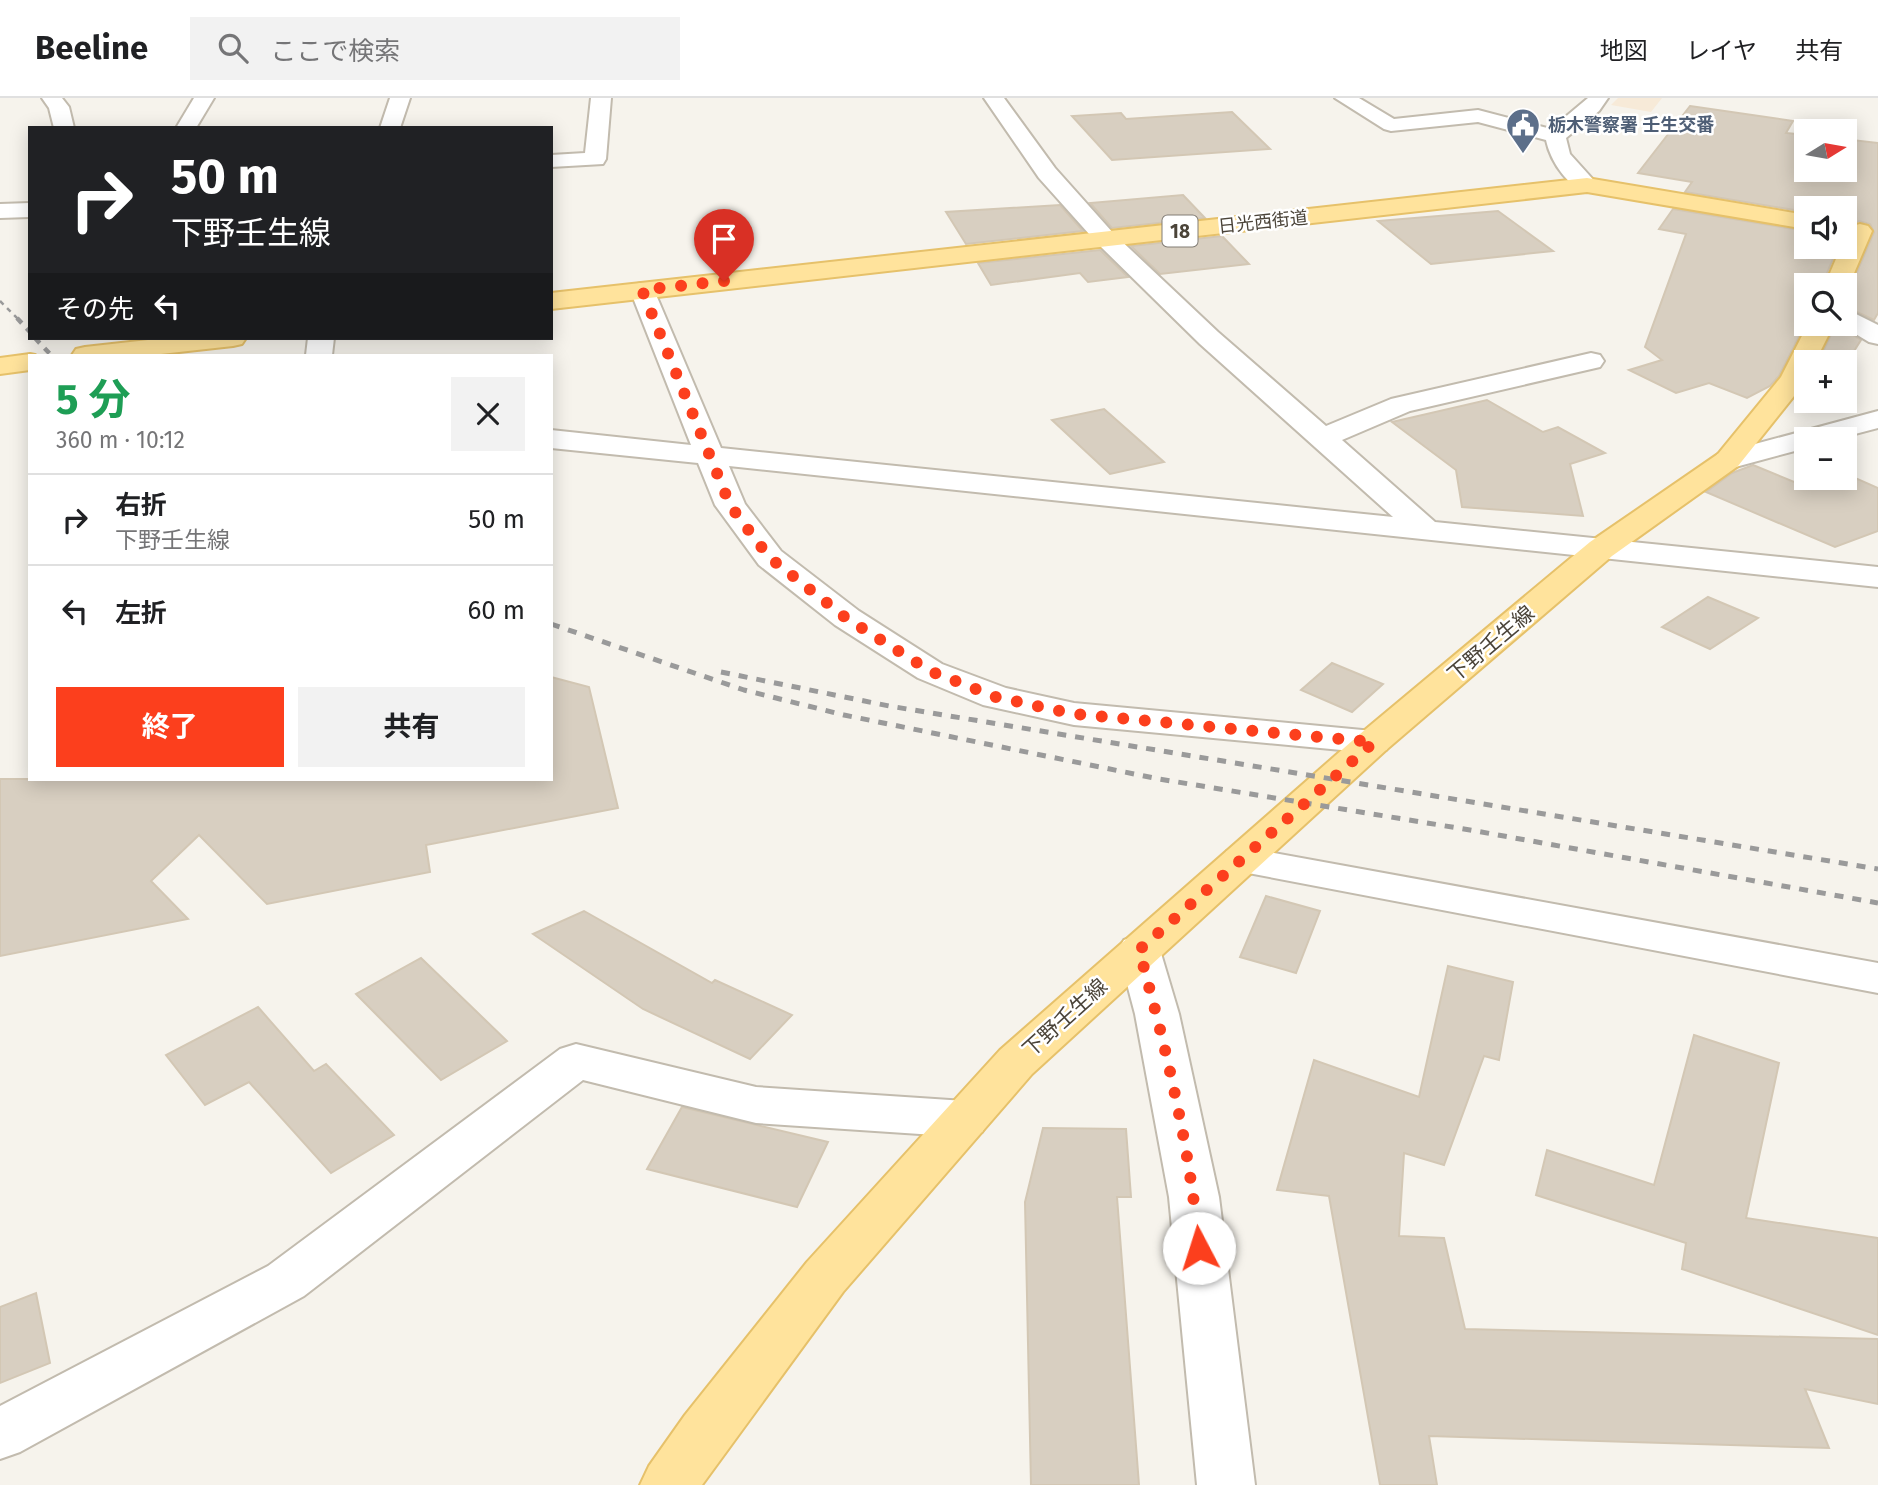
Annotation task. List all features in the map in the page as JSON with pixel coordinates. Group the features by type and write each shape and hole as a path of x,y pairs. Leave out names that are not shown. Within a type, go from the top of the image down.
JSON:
{"main road":[{"name":"日光西街道","path":"553,301 1587,186 1794,220"},
{"path":"1842,273 1861,231"},
{"name":"下野壬生線","path":"670,1485 705,1433 825,1277 1016,1062 1374,742 1601,549 1728,460 1793,380 1815,336"},
{"path":"94,354 216,340"},
{"path":"0,366 28,362"}],"street":[{"path":"52,98 59,107 64,126"},
{"path":"187,126 204,98"},
{"path":"391,126 400,98"},
{"path":"553,161 595,159 601,98"},
{"path":"994,98 1047,173 1106,239 1209,338 1426,530"},
{"path":"1345,98 1391,124 1478,116 1555,136"},
{"path":"1555,136 1592,107 1598,98"},
{"path":"1555,136 1560,156 1587,186"},
{"path":"642,290 730,505 770,558 846,618 930,671 996,697 1074,714 1374,742"},
{"path":"1857,323 1878,335"},
{"path":"1322,438 1401,405 1591,360"},
{"path":"1728,460 1878,419"},
{"path":"553,439 1878,577"},
{"path":"1241,860 1878,978"},
{"path":"1139,950 1157,1014 1194,1197 1226,1485"},
{"path":"0,1434 286,1281 576,1060 756,1105 965,1119"}],"shaded area":[{"path":"1618,98 1662,98 1651,112 1611,105"}],"building":[{"path":"1690,106 1793,121 1786,133 1794,134 1794,182 1857,182 1857,141 1878,143 1878,313 1874,320 1857,312 1857,273 1874,232 1870,224 1857,222 1857,196 1794,196 1794,210 1685,192 1692,182 1638,173"},
{"path":"1232,112 1270,149 1112,160 1072,116 1121,113 1126,119"},
{"path":"1183,195 1205,218 1112,228 1090,203"},
{"path":"1060,205 1083,231 966,244 946,212"},
{"path":"1673,209 1794,229 1794,259 1833,259 1827,273 1794,273 1794,336 1799,336 1779,376 1770,386 1747,398 1709,383 1676,393 1629,370 1662,360 1645,347 1686,234 1659,229"},
{"path":"1498,211 1553,251 1431,264 1378,221"},
{"path":"1222,236 1249,264 1160,274 1131,246"},
{"path":"1100,250 1128,277 1088,282 1080,273 991,285 978,263"},
{"path":"1830,336 1855,336 1861,340 1855,350 1824,350"},
{"path":"1487,400 1543,432 1558,427 1605,453 1570,464 1583,516 1462,507 1456,470 1392,422"},
{"path":"1104,409 1164,462 1110,474 1052,420"},
{"path":"1753,465 1794,482 1794,490 1857,490 1857,479 1878,488 1878,531 1835,547 1706,492 1732,473"},
{"path":"1708,597 1758,618 1710,649 1662,627"},
{"path":"1332,663 1383,684 1352,712 1301,690"},
{"path":"553,678 589,687 618,808 426,845 430,872 267,904 199,835 151,881 188,919 0,956 0,779 553,781"},
{"path":"1266,896 1320,911 1296,973 1240,957"},
{"path":"584,911 712,983 715,980 792,1015 750,1059 643,1009 533,934"},
{"path":"421,958 507,1041 441,1080 356,994"},
{"path":"1448,966 1513,982 1499,1060 1484,1056 1444,1165 1404,1153 1399,1236 1444,1238 1465,1329 1878,1339 1878,1404 1805,1389 1829,1448 1429,1436 1437,1485 1380,1485 1329,1196 1277,1190 1314,1060 1419,1097"},
{"path":"258,1007 314,1071 326,1064 394,1135 331,1173 249,1082 205,1105 166,1055"},
{"path":"1694,1035 1779,1063 1746,1218 1878,1238 1878,1335 1682,1269 1686,1243 1536,1195 1547,1150 1654,1185"},
{"path":"682,1107 828,1142 797,1207 647,1169"},
{"path":"1043,1128 1126,1129 1131,1197 1117,1197 1139,1485 1031,1485 1025,1202"},
{"path":"36,1293 50,1363 0,1383 0,1307"}],"railway":[{"path":"0,301 17,318"},
{"path":"17,318 28,330"},
{"path":"37,340 50,354"},
{"path":"553,625 744,690 844,715 1159,779 1470,830 1878,903"},
{"path":"721,672 889,706 1878,869"}],"place":[{"name":"栃木警察署 壬生交番","path":"1523,155"}],"route":[{"path":"724,281 642,290 730,505 770,558 846,618 930,671 996,697 1074,714 1374,742 1139,950 1157,1014 1194,1197 1199,1248"}]}
